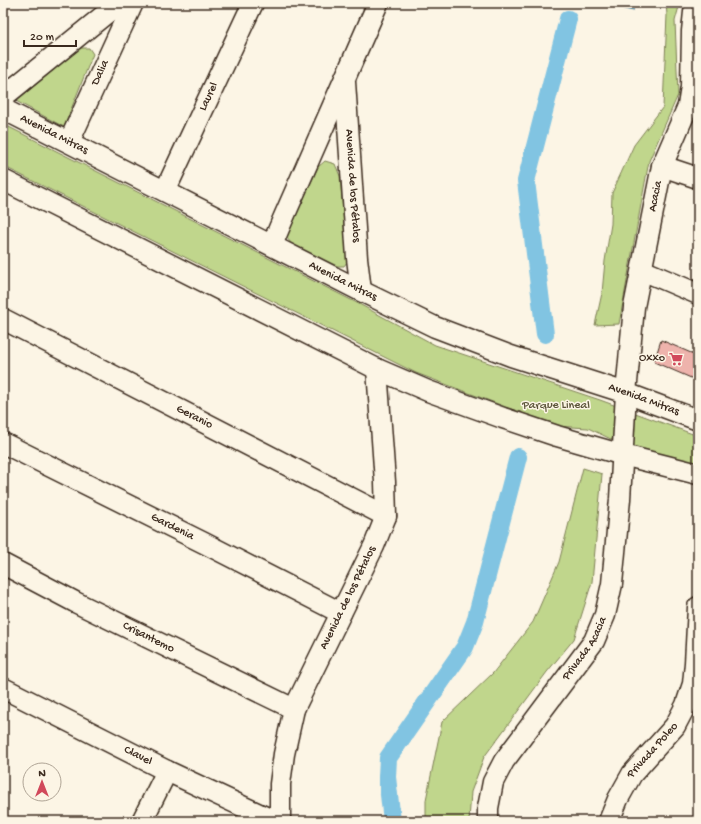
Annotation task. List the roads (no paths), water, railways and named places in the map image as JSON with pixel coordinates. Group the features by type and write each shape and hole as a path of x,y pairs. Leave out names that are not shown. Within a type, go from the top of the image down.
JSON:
{"street":[{"path":"3,97 119,3"},
{"name":"Dalia","path":"69,142 133,3"},
{"name":"Laurel","path":"165,191 253,3"},
{"name":"Avenida de los Pétalos","path":"272,245 378,3"},
{"name":"Acacia","path":"626,394 634,307 662,166 688,106 694,62 692,31 696,3"},
{"name":"Avenida de los Pétalos","path":"344,80 361,291"},
{"name":"Avenida Mitras","path":"3,109 361,291 442,330 511,356 626,394 698,420"},
{"path":"662,166 698,178"},
{"path":"3,180 376,369 428,391 557,436 698,474"},
{"path":"642,270 698,294"},
{"name":"Geranio","path":"3,319 386,516"},
{"name":"Avenida de los Pétalos","path":"280,821 280,784 284,754 294,709 374,546 386,516 385,482 376,369"},
{"name":"Privada Acacia","path":"488,821 488,808 493,782 504,761 594,641 605,615 612,584 620,499 626,394"},
{"name":"Gardenia","path":"3,443 341,613"},
{"name":"Crisantemo","path":"3,564 75,602 294,709"},
{"name":"Privada Poleo","path":"610,821 618,799 632,774 675,726 686,704 692,684 695,663 698,607"},
{"name":"Clavel","path":"3,688 168,771 274,821"},
{"path":"142,821 168,771"}],"water":[{"path":"599,3 634,3 633,11"}],"waterway":[{"path":"545,334 526,181 568,19"},
{"path":"392,821 387,777 388,758 465,647 475,622 518,457"}],"place":[{"name":"Oxxo","path":"676,359"}],"park label":[{"name":"Parque Lineal","path":"556,406"}]}
